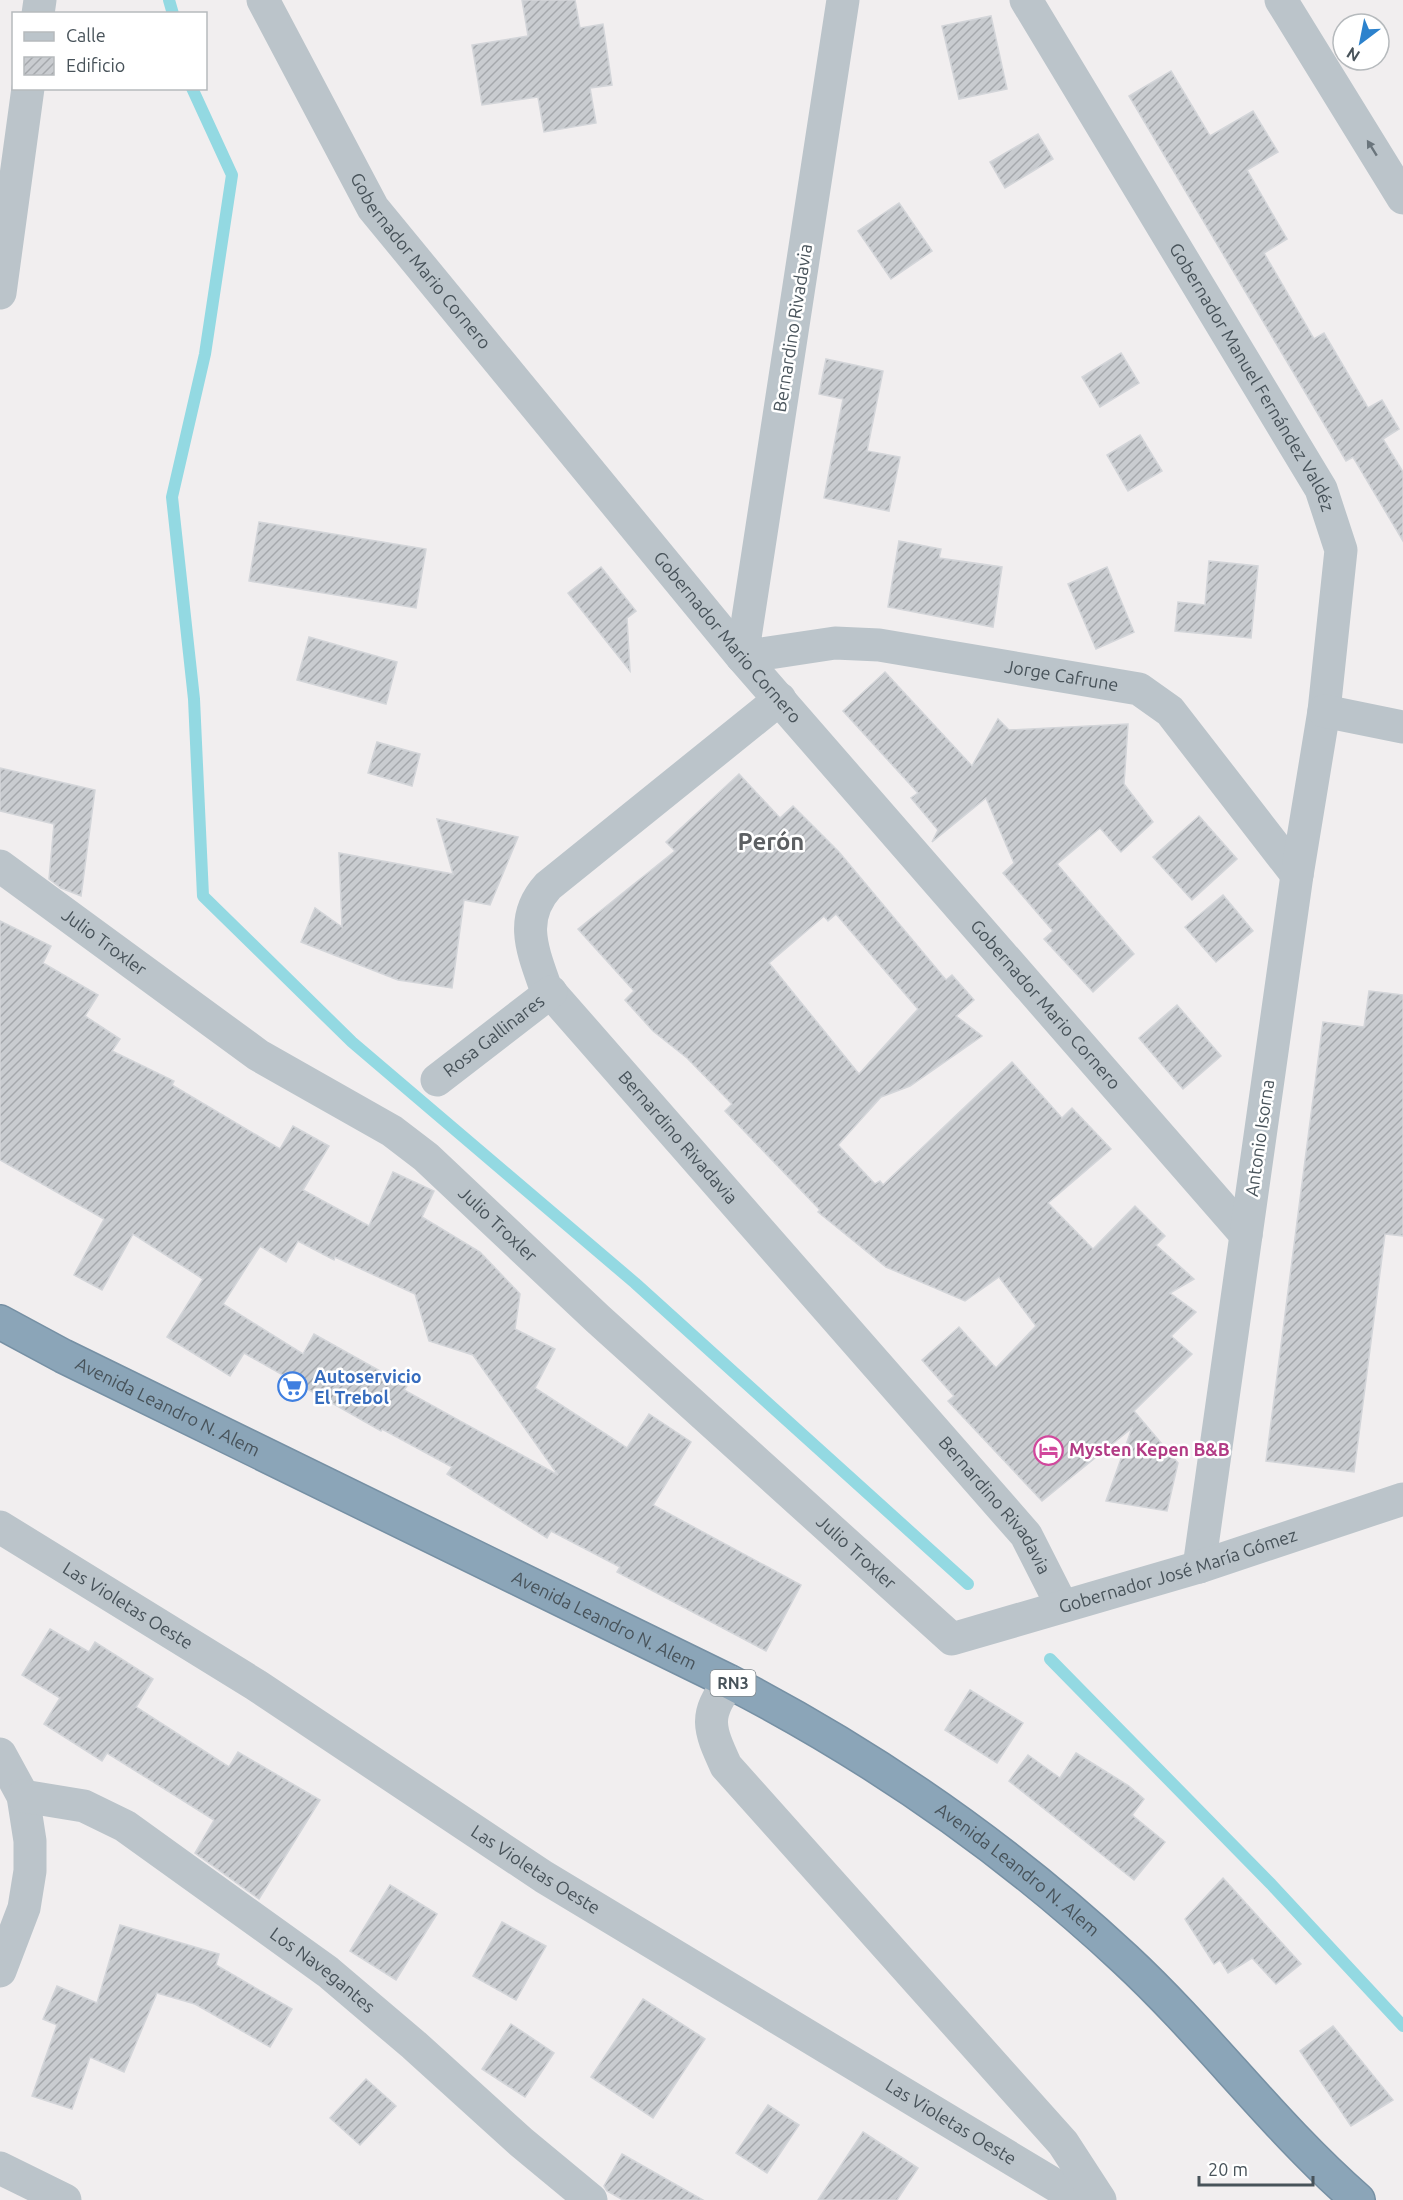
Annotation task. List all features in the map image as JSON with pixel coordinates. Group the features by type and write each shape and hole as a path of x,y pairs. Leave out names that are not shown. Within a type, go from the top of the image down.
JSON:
{"highway":[{"name":"Avenida Leandro N. Alem","path":"0,1322 74,1361 779,1707 939,1807 1043,1887 1126,1960 1217,2052 1328,2173 1358,2200"}],"street":[{"name":"Gobernador Mario Cornero","path":"263,0 373,208 742,657 1246,1235"},
{"name":"Bernardino Rivadavia","path":"742,657 843,0"},
{"name":"Gobernador Manuel Fernández Valdéz","path":"1026,0 1321,489 1341,550 1324,711"},
{"path":"1281,0 1403,198"},
{"path":"0,293 28,90"},
{"name":"Jorge Cafrune","path":"742,657 835,643 879,645 1138,688 1170,711 1297,876"},
{"name":"Bernardino Rivadavia","path":"780,699 548,886 536,899 530,916 532,950 545,986 550,992 1026,1535 1062,1606"},
{"path":"1324,711 1403,728"},
{"name":"Antonio Isorna","path":"1198,1567 1297,876 1324,711"},
{"name":"Julio Troxler","path":"0,866 258,1054 397,1125 426,1157 598,1319 952,1639"},
{"name":"Rosa Gallinares","path":"437,1080 550,992"},
{"name":"Gobernador José María Gómez","path":"952,1639 1198,1567 1403,1499"},
{"name":"Las Violetas Oeste","path":"0,1527 256,1685 544,1877 1080,2200"},
{"path":"730,1682 715,1700 711,1720 715,1743 726,1766 1064,2143 1100,2200"},
{"path":"0,1754 23,1796 30,1841 30,1871 24,1908 0,1971"},
{"name":"Los Navegantes","path":"23,1796 84,1806 134,1833 328,1972 414,2045 521,2142 591,2200"},
{"path":"0,2168 65,2200"}],"building":[{"path":"522,0 575,0 580,28 603,24 612,85 590,88 596,123 544,132 538,97 482,105 472,45 528,36"},
{"path":"991,16 1007,89 959,99 942,26"},
{"path":"1171,71 1210,136 1253,111 1278,152 1247,170 1287,239 1264,253 1314,339 1324,333 1368,408 1382,400 1399,429 1383,439 1403,472 1403,541 1353,457 1346,461 1129,96"},
{"path":"1038,134 1053,159 1005,188 990,162"},
{"path":"899,203 932,251 891,279 858,231"},
{"path":"1121,353 1139,383 1100,407 1082,377"},
{"path":"826,359 883,371 867,451 900,457 889,511 824,498 843,399 819,394"},
{"path":"1140,435 1162,471 1128,491 1107,455"},
{"path":"259,522 426,549 416,608 249,581"},
{"path":"899,541 941,549 939,558 1002,567 993,627 888,607"},
{"path":"1209,561 1258,566 1251,638 1175,631 1178,602 1205,605"},
{"path":"601,567 636,611 627,618 630,671 568,593"},
{"path":"1107,567 1134,632 1096,649 1068,584"},
{"path":"309,637 397,662 386,704 297,680"},
{"path":"885,672 972,766 998,719 1009,730 1128,724 1124,784 1153,822 1121,852 1100,828 1057,864 1134,954 1093,992 1044,939 1053,931 1003,873 1014,863 986,798 932,842 938,830 911,798 918,793 843,711"},
{"path":"377,742 420,754 412,786 368,773"},
{"path":"0,768 95,790 81,896 61,888 49,879 54,824 0,811"},
{"path":"739,774 780,818 793,806 839,852 946,980 952,975 974,1000 956,1016 982,1036 910,1086 881,1097 838,1145 875,1184 880,1181 883,1185 1012,1062 1062,1118 1072,1108 1111,1149 1048,1203 1093,1249 1135,1206 1165,1236 1156,1245 1194,1279 1170,1293 1196,1312 1171,1336 1192,1354 1134,1411 1178,1463 1167,1511 1106,1501 1132,1428 1042,1501 948,1401 954,1396 922,1360 959,1327 996,1368 1036,1326 999,1277 965,1301 886,1267 818,1212 820,1210 725,1111 732,1104 687,1058 653,1031 625,1000 634,991 578,929 675,851 666,842","holes":["836,914 918,1009 859,1074 769,963 824,916 828,921"]},
{"path":"1199,816 1237,859 1192,900 1153,857"},
{"path":"437,819 518,837 490,905 464,900 452,988 398,980 301,942 315,908 342,927 339,853 453,874"},
{"path":"1223,895 1253,931 1216,962 1185,927"},
{"path":"0,921 51,946 43,963 98,995 85,1016 120,1039 112,1051 174,1081 172,1085 280,1149 293,1126 329,1146 303,1190 369,1226 393,1172 434,1191 422,1217 480,1252 520,1294 515,1329 555,1349 535,1388 627,1448 649,1414 691,1442 653,1505 801,1585 766,1651 617,1572 620,1567 551,1531 547,1538 447,1474 452,1467 382,1429 381,1431 244,1353 230,1376 167,1337 203,1279 133,1234 102,1290 74,1275 104,1219 0,1160","holes":["298,1241 334,1260 335,1257 415,1294 429,1341 473,1355 558,1475 404,1390 407,1386 314,1334 303,1354 223,1304 260,1246 286,1262"]},
{"path":"1369,991 1403,995 1403,1236 1385,1234 1354,1472 1266,1461 1323,1022 1364,1027"},
{"path":"1177,1005 1221,1056 1183,1089 1139,1038"},
{"path":"50,1629 89,1652 95,1642 153,1679 136,1707 229,1767 238,1752 320,1800 259,1899 195,1853 214,1820 107,1753 102,1761 44,1724 60,1698 22,1675"},
{"path":"970,1690 1023,1723 997,1763 945,1730"},
{"path":"1076,1753 1129,1786 1144,1799 1132,1815 1165,1842 1134,1880 1009,1781 1028,1755 1060,1778"},
{"path":"1223,1878 1301,1964 1276,1984 1252,1958 1228,1973 1220,1960 1214,1964 1185,1919"},
{"path":"390,1885 437,1914 396,1980 350,1951"},
{"path":"502,1922 546,1946 516,2000 473,1976"},
{"path":"120,1925 219,1954 216,1965 292,2009 270,2047 195,2004 157,1993 124,2072 90,2057 72,2109 32,2096 57,2025 43,2019 57,1986 97,2003"},
{"path":"643,1999 705,2039 653,2118 591,2077"},
{"path":"511,2024 554,2053 525,2097 482,2069"},
{"path":"1333,2026 1393,2100 1351,2126 1300,2051"},
{"path":"366,2079 396,2106 360,2145 330,2118"},
{"path":"768,2105 799,2125 767,2173 736,2153"},
{"path":"863,2132 918,2168 897,2200 818,2200"},
{"path":"622,2154 703,2200 623,2200 607,2191 604,2186"}],"waterway":[{"path":"169,0 172,12"},
{"path":"193,90 232,175 205,354 172,497 194,699 203,896 352,1042 635,1283 968,1584"},
{"path":"1050,1659 1271,1884 1403,2026"}],"place":[{"name":"Autoservicio El Trebol","path":"293,1387"},
{"name":"Mysten Kepen B&B","path":"1048,1450"}],"district":[{"name":"Perón","path":"771,842"}]}
